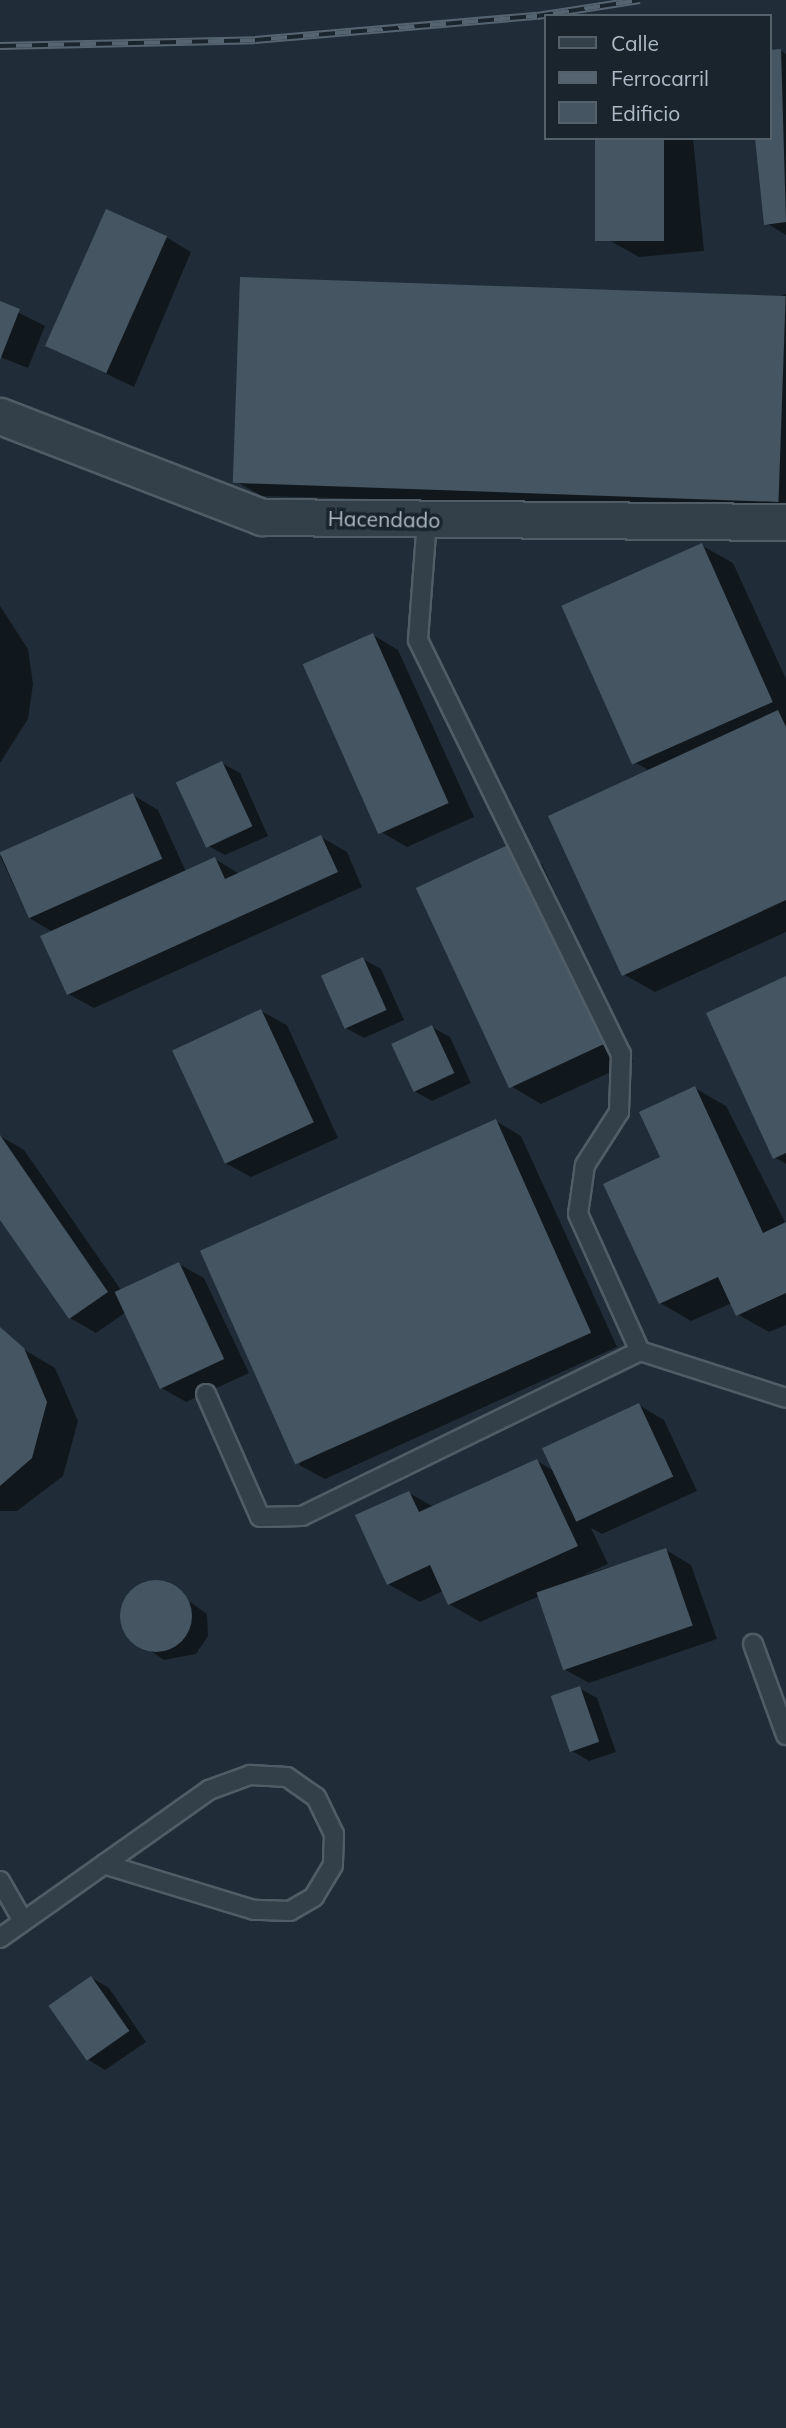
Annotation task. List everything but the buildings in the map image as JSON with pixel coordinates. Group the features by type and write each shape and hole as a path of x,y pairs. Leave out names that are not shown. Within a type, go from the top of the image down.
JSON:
{"street":[{"name":"Hacendado","path":"0,416 262,517 786,522"}],"lane":[{"path":"427,520 418,639 621,1054 619,1112 586,1165 578,1214 640,1351"},
{"path":"206,1394 260,1517 302,1516 640,1351 786,1398"},
{"path":"753,1644 786,1735"},
{"path":"0,1938 23,1921 209,1790 250,1775 287,1777 316,1797 334,1834 333,1865 314,1897 290,1911 254,1910 104,1864"},
{"path":"0,1881 23,1921"}],"railway":[{"path":"550,14 640,0"},
{"path":"0,46 255,40 544,15"}]}
